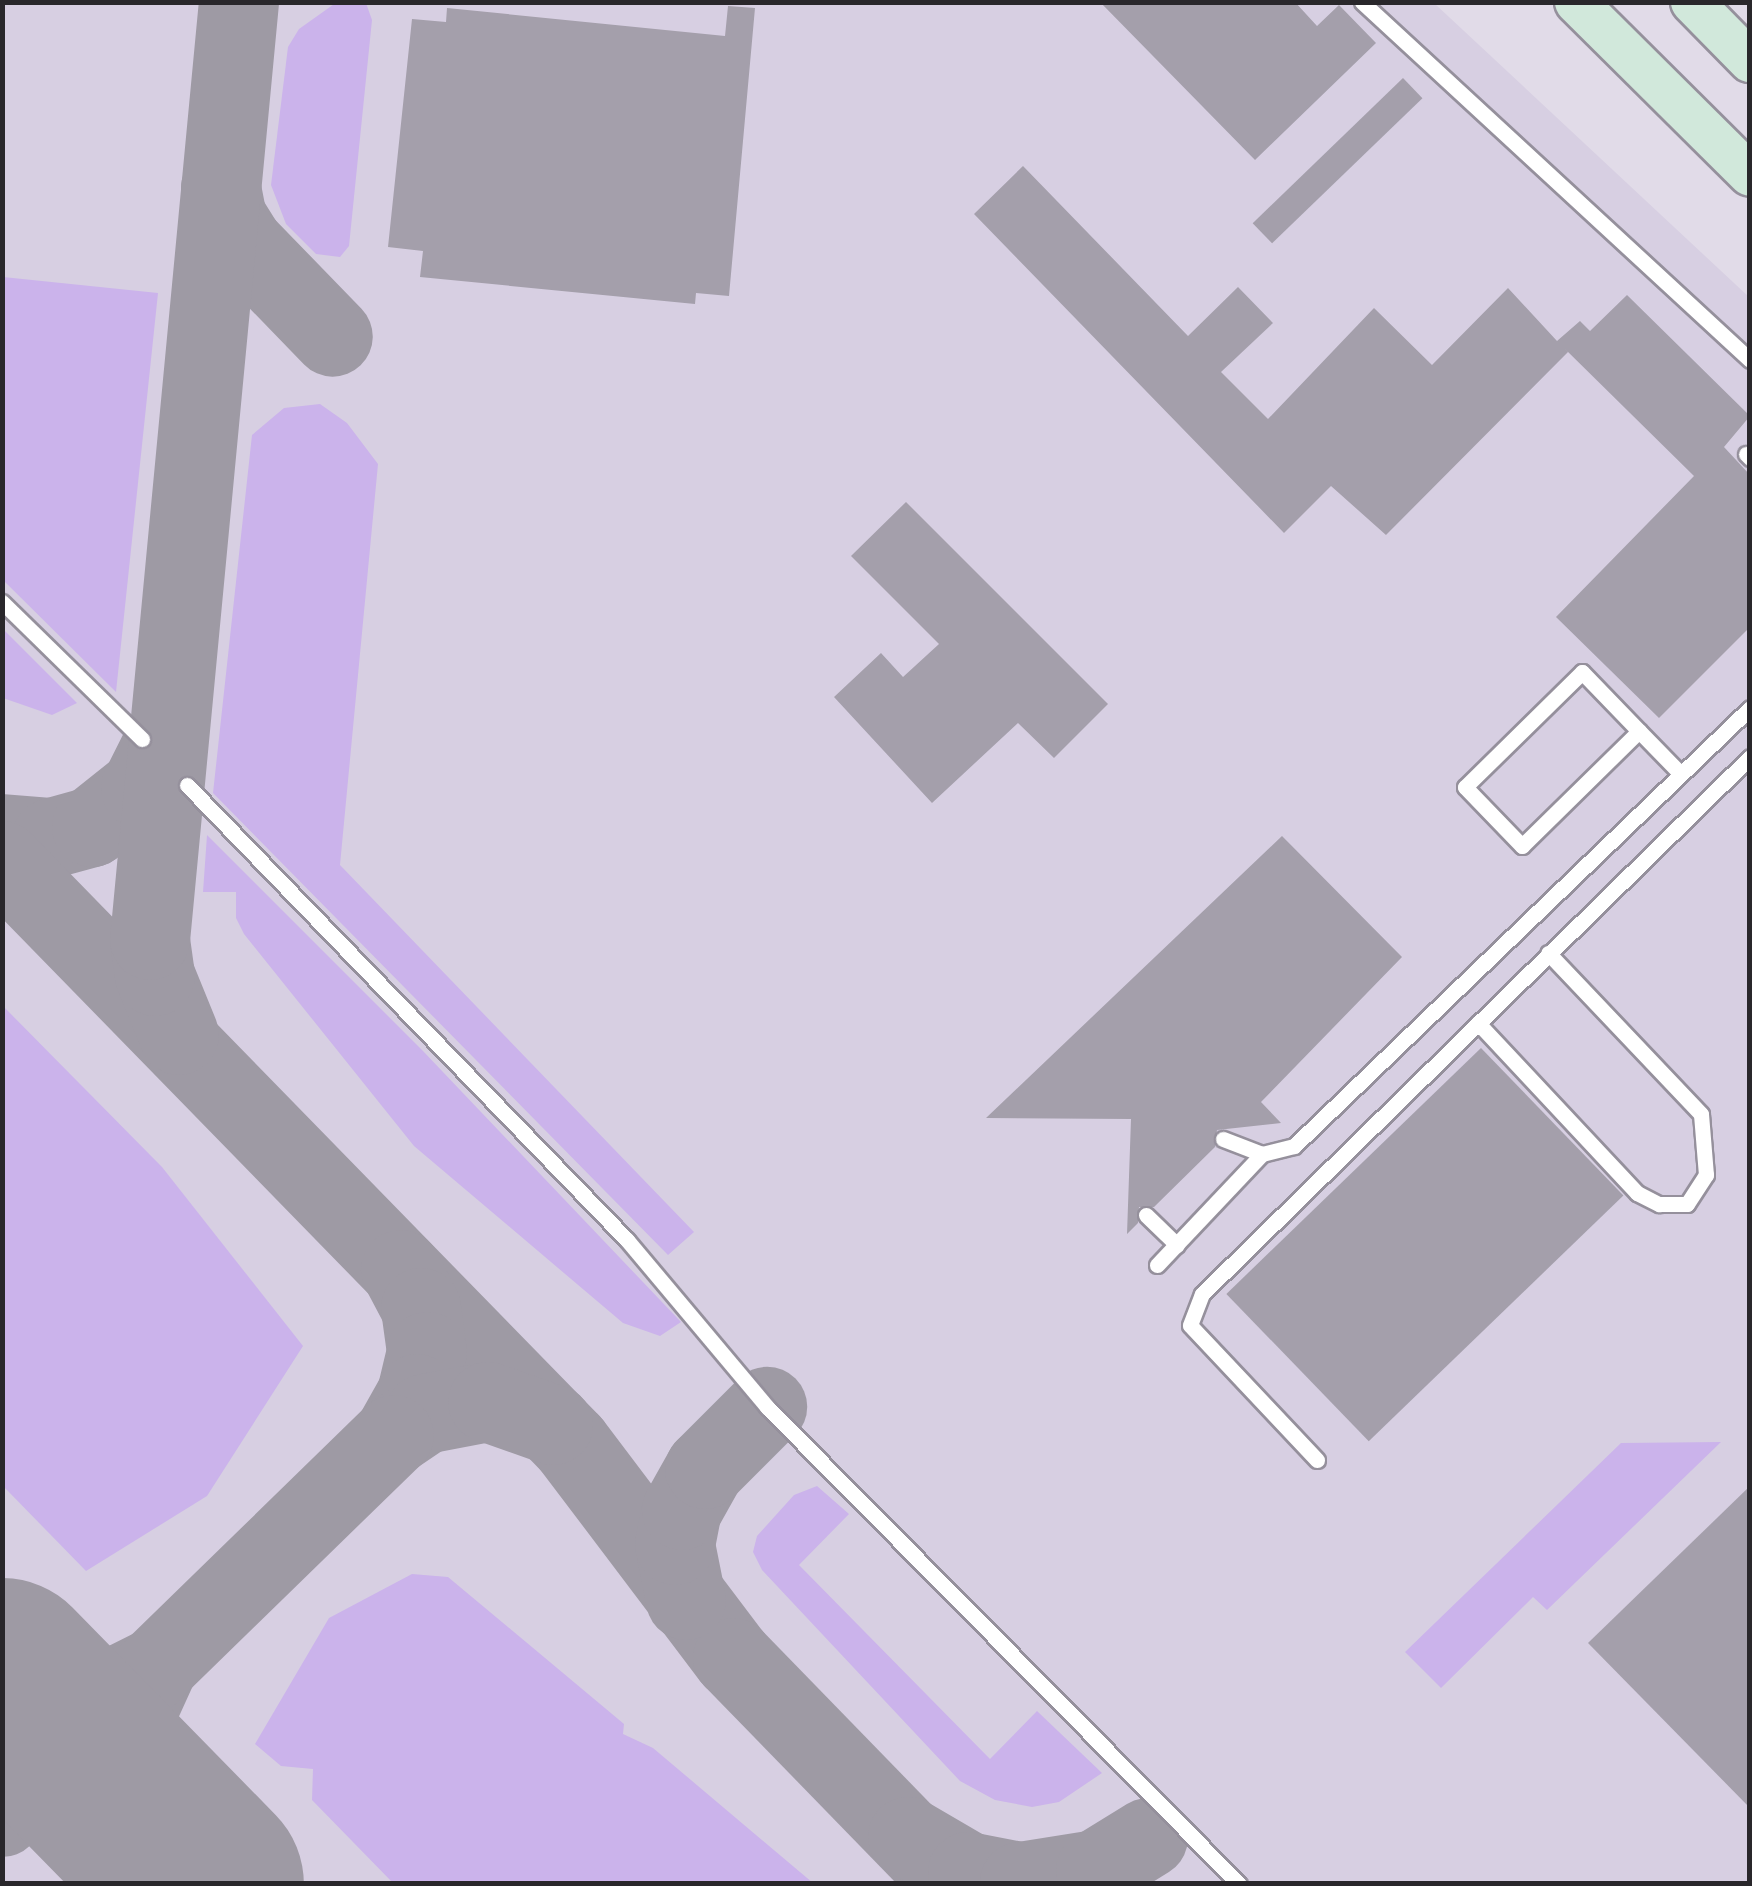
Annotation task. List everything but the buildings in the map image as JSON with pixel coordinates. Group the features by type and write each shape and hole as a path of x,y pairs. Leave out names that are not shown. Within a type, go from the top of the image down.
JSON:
{"main road":[{"path":"1576,2 1750,175"},
{"path":"1692,2 1750,61"}],"lane":[{"path":"1362,2 1750,360"},
{"path":"2,602 142,739"},
{"path":"1639,731 1522,846 1464,788 1582,672 1681,774"},
{"path":"1157,1265 1262,1154 1294,1146 1750,708"},
{"path":"1316,1460 1190,1326 1192,1311 1548,953 1750,757"},
{"path":"187,785 628,1240 767,1407 1238,1884"},
{"path":"1478,1023 1637,1193 1658,1204 1686,1204 1706,1175 1701,1114 1548,953"},
{"path":"1222,1139 1262,1154"},
{"path":"1146,1215 1177,1245"}],"shaded area":[{"path":"337,2 366,3 372,20 349,246 340,257 316,254 286,224 271,185 288,47 299,29"},
{"path":"3,3 1434,3 1749,297 1749,1883 3,1884"},
{"path":"3,277 158,293 116,692 3,580"},
{"path":"320,404 347,423 378,464 340,865 694,1232 668,1255 213,793 252,435 284,408"},
{"path":"3,629 77,703 52,715 3,698"},
{"path":"207,835 423,1051 681,1322 660,1336 623,1323 414,1146 244,934 236,918 236,892 203,892"},
{"path":"2,1005 162,1167 303,1346 207,1496 86,1571 3,1486"},
{"path":"1721,1442 1547,1610 1533,1597 1441,1688 1405,1652 1621,1443"},
{"path":"817,1486 849,1514 799,1565 990,1759 1037,1711 1102,1773 1059,1802 1032,1807 995,1800 960,1781 762,1570 753,1552 757,1536 794,1495"},
{"path":"412,1574 448,1577 624,1724 623,1734 653,1748 813,1883 393,1883 312,1800 313,1769 281,1766 255,1744 329,1618"}],"taxiway":[{"path":"179,1035 155,976 150,940 239,2"},
{"path":"221,188 227,218 243,244 333,337"},
{"path":"2,834 52,838 92,827 141,788 167,736"},
{"path":"2,861 571,1444 733,1658 953,1884"},
{"path":"401,1270 421,1308 427,1352 417,1394 394,1435 425,1414 488,1402 553,1425"},
{"path":"686,1600 675,1545 682,1510 705,1469 767,1407"},
{"path":"2,1817 394,1435"},
{"path":"2,1659 38,1686 61,1691 120,1685 158,1666 132,1723 134,1786 149,1812 219,1884"},
{"path":"908,1837 968,1872 1020,1882 1096,1870 1148,1838"}],"runway":[{"path":"2,1677 205,1884"}]}
